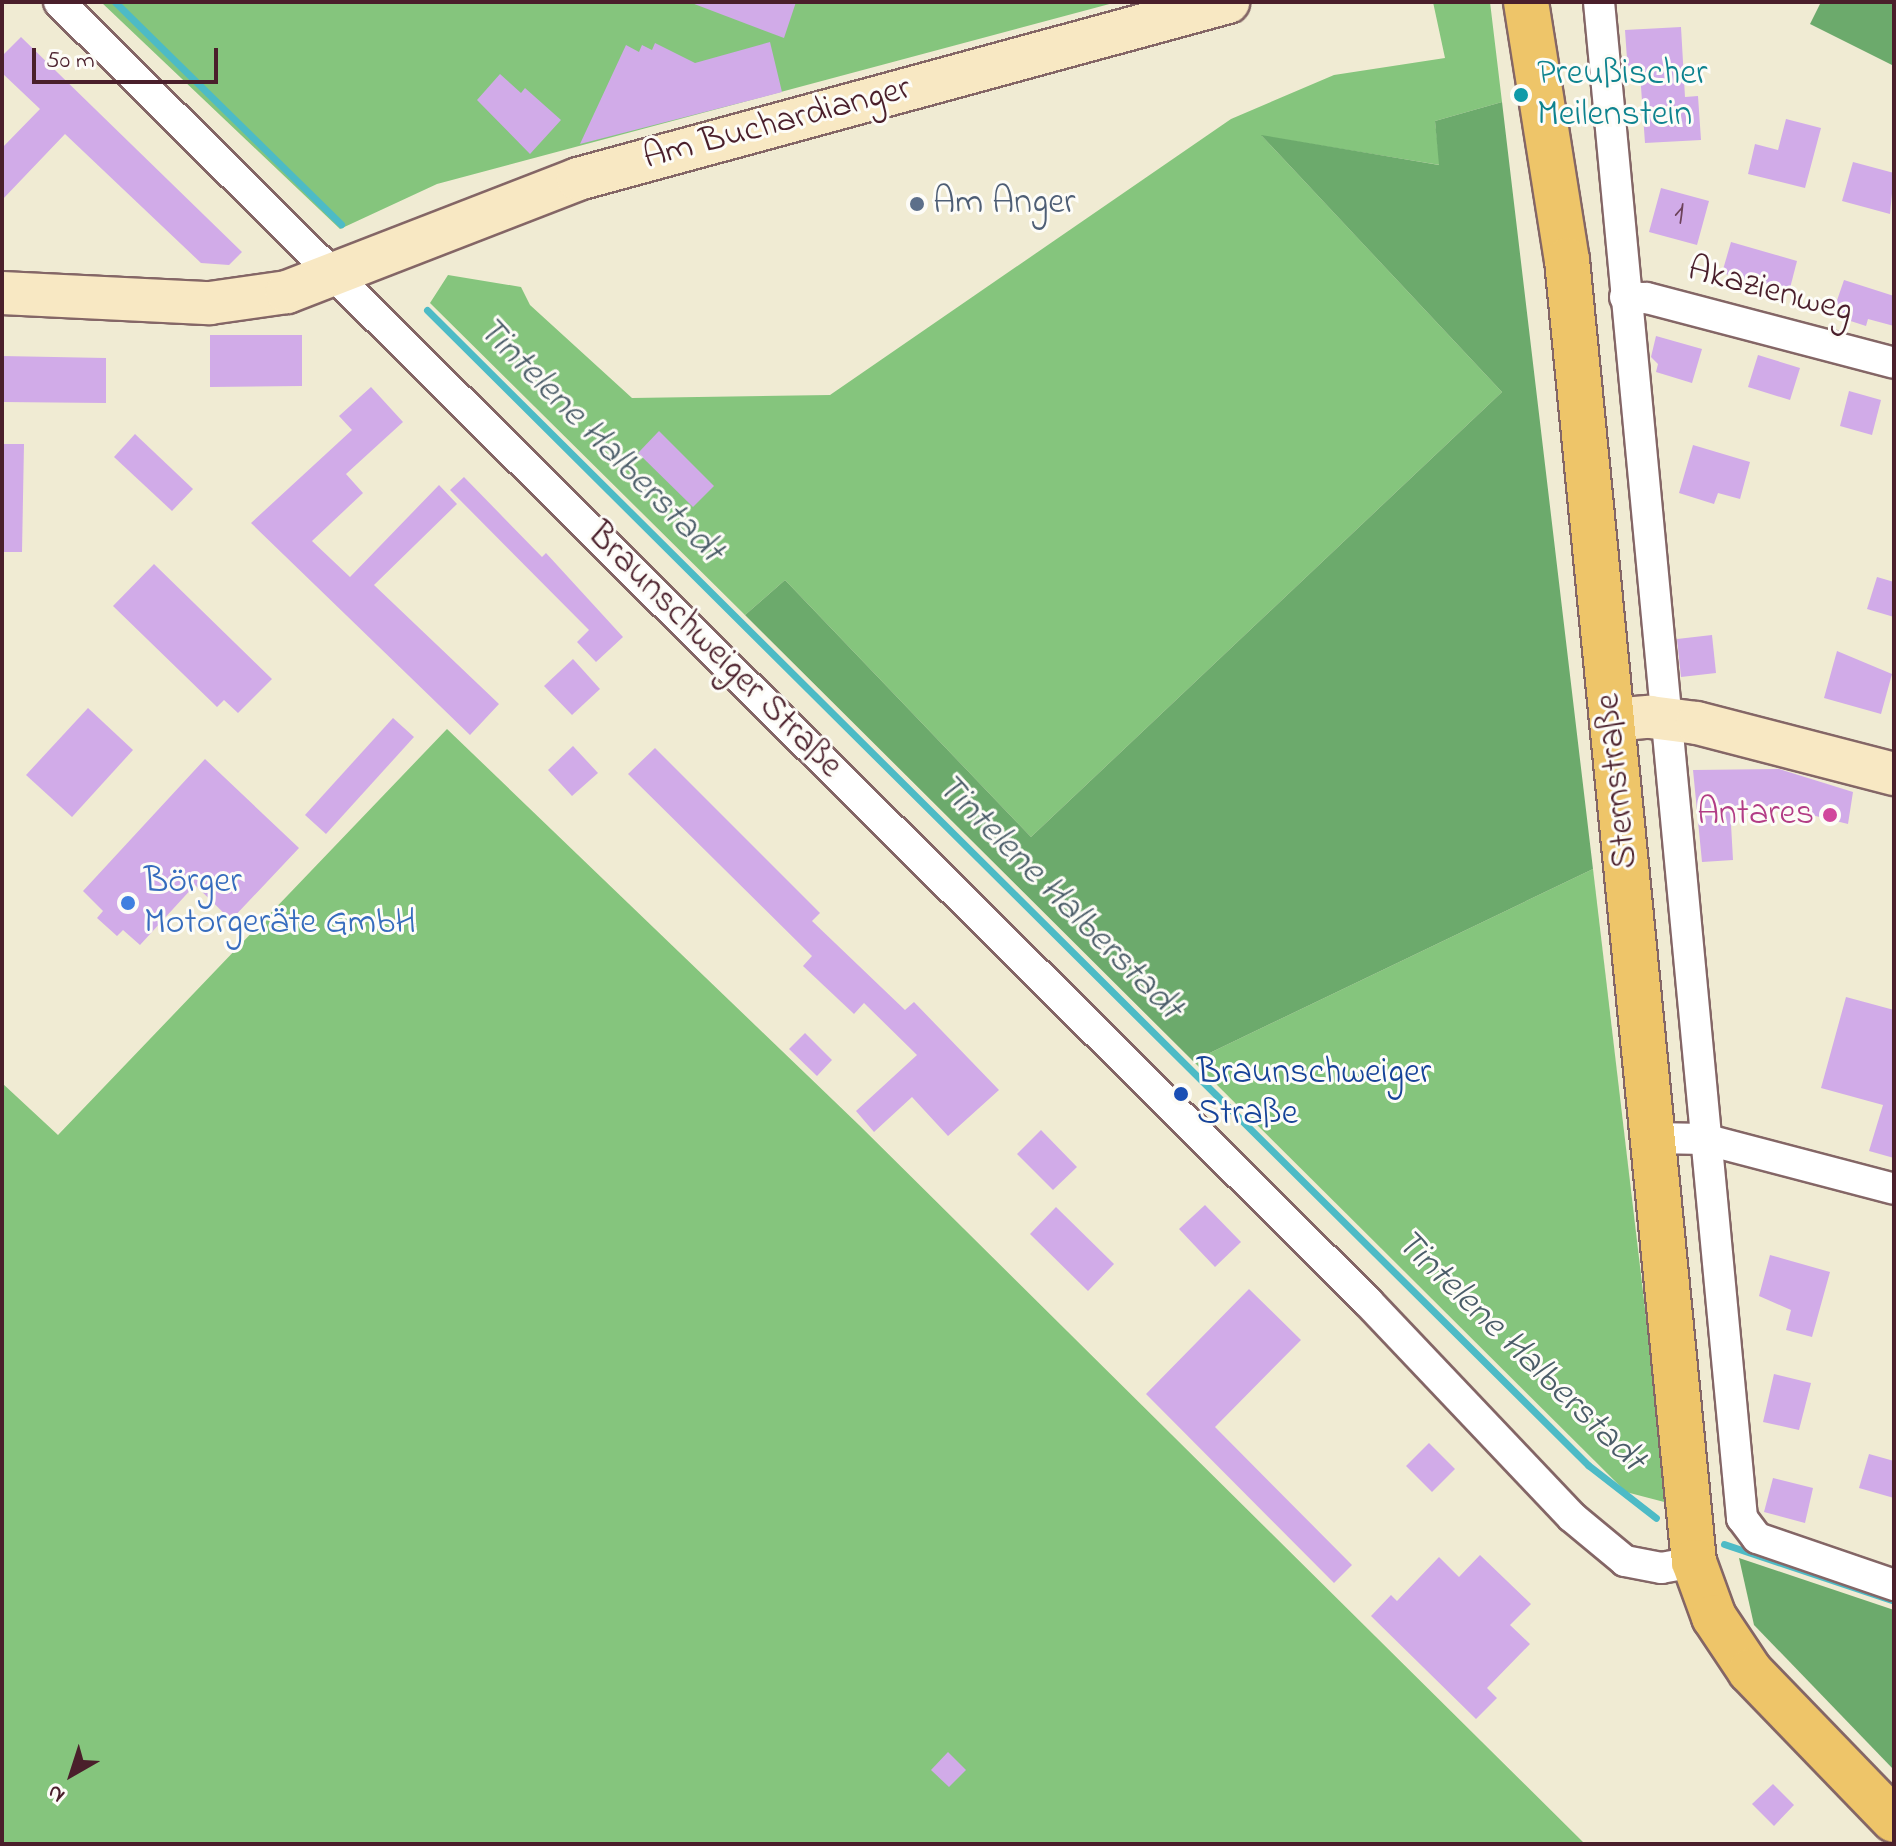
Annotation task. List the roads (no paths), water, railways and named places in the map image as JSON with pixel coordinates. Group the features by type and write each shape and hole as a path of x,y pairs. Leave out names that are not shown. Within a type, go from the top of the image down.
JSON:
{"main road":[{"name":"Am Buchardianger","path":"2,293 232,302 337,275 578,179 1228,2"},
{"name":"Sternstraße","path":"1526,2 1559,188 1655,1138 1694,1562"},
{"path":"1612,720 1666,717 1894,774"},
{"path":"1694,1562 1714,1617 1750,1671 1894,1820"}],"street":[{"name":"Braunschweiger Straße","path":"59,2 1368,1302 1572,1517 1625,1561 1661,1568 1694,1562"},
{"name":"Sternstraße","path":"1599,2 1704,1139 1746,1526 1757,1538 1894,1585"},
{"name":"Akazienweg","path":"1625,297 1647,298 1894,363"},
{"path":"1655,1138 1704,1139 1894,1189"}],"waterway":[{"name":"Tintelene Halberstadt","path":"115,2 341,224"},
{"name":"Tintelene Halberstadt","path":"427,310 1588,1465 1656,1518"},
{"name":"Tintelene Halberstadt","path":"1724,1544 1894,1601"}],"place":[{"name":"Preußischer Meilenstein","path":"1521,95"},
{"name":"Am Anger","path":"917,204"},
{"name":"Antares","path":"1830,815"},
{"name":"Börger Motorgeräte GmbH","path":"128,903"},
{"name":"Braunschweiger Straße","path":"1181,1094"}]}
